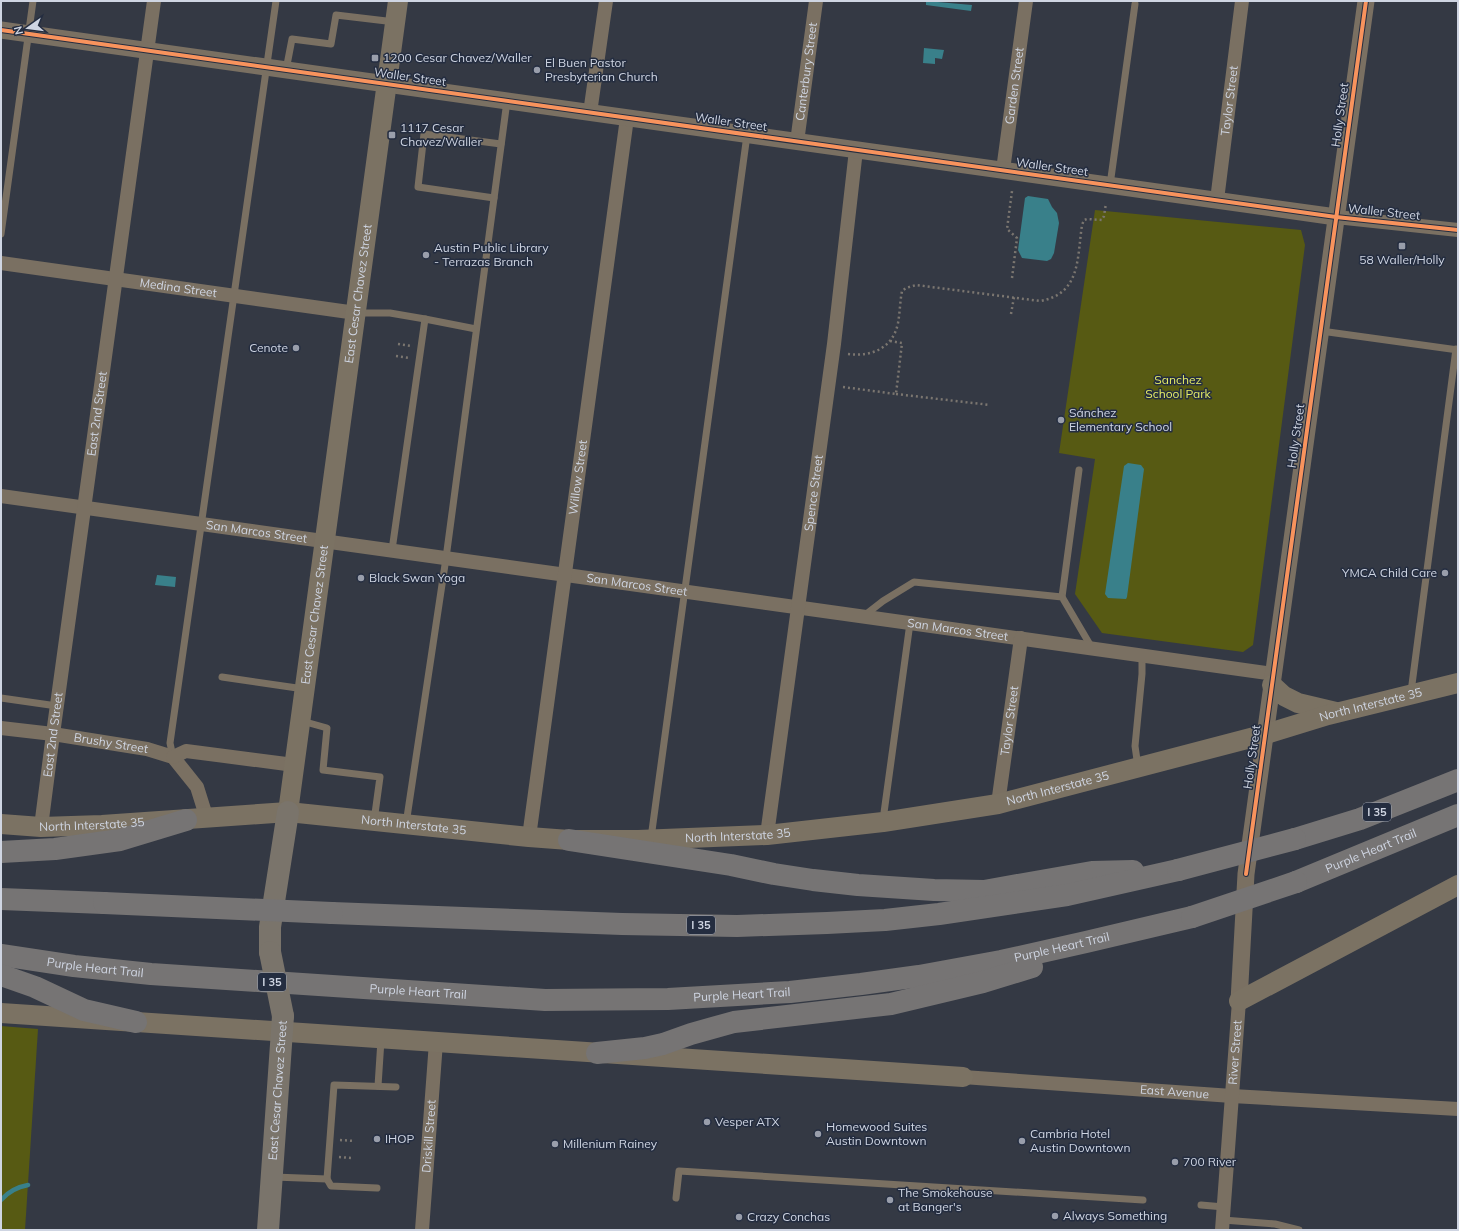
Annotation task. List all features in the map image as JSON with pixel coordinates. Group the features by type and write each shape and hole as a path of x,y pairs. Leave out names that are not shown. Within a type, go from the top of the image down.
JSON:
{"highway":[{"name":"I 35","path":"1,899 629,924 737,926 827,924 886,920 939,914 1068,895 1178,870 1360,819 1458,780"},
{"name":"Purple Heart Trail","path":"1,955 74,966 175,975 545,1000 668,999 790,992 919,976 1001,961 1192,917 1296,882 1458,815"},
{"path":"1,852 55,849 120,840 197,819"},
{"path":"1340,865 1458,831"},
{"path":"569,840 731,865 813,880 858,885 934,890 984,891 1092,872 1178,870"},
{"path":"597,1053 644,1048 663,1044 691,1034 734,1022 891,1004 933,995 990,980 1192,917"},
{"path":"1,974 36,987 84,1010 136,1022"}],"main road":[{"name":"East Cesar Chavez Street","path":"268,1230 282,1024 270,952 270,927 288,812 398,1"},
{"path":"1273,679 1284,696 1298,703 1338,712"},
{"name":"North Interstate 35","path":"1,824 41,827 102,825 288,812 569,840 651,840 767,836 883,822 998,804 1266,734 1338,712 1458,683"},
{"path":"1239,1001 1458,885"},
{"path":"1,1013 136,1022 282,1024 381,1038 963,1077"}],"street":[{"name":"East 2nd Street","path":"41,827 154,1"},
{"path":"590,113 606,1"},
{"name":"Canterbury Street","path":"797,142 816,1"},
{"name":"Garden Street","path":"1003,170 1026,1"},
{"name":"Taylor Street","path":"1217,200 1242,1"},
{"name":"Holly Street","path":"1246,874 1366,1"},
{"name":"Waller Street","path":"1,30 1110,186 1336,217 1458,230"},
{"name":"Willow Street","path":"529,837 627,118"},
{"name":"Spence Street","path":"767,836 834,344 856,150"},
{"name":"Medina Street","path":"1,263 356,313"},
{"name":"San Marcos Street","path":"1,496 1092,648 1273,679"},
{"name":"Taylor Street","path":"998,804 1021,638"},
{"name":"Brushy Street","path":"1,728 53,734 147,750 173,757"},
{"path":"197,819 197,787 173,757 186,751 294,765"},
{"name":"River Street","path":"1223,1219 1239,1001 1246,874"},
{"name":"Driskill Street","path":"422,1230 436,1042"},
{"name":"East Avenue","path":"963,1077 1232,1096 1458,1109"}],"lane":[{"path":"1,234 33,1"},
{"path":"173,757 170,743 276,1"},
{"path":"1110,186 1135,4"},
{"path":"286,70 292,39 331,44 336,15 396,22"},
{"path":"406,824 446,558 507,101"},
{"path":"494,198 418,187 424,134 501,144"},
{"path":"651,840 747,134"},
{"path":"356,313 390,313 476,330"},
{"path":"392,550 425,319"},
{"path":"1321,331 1457,349 1410,694"},
{"path":"1079,470 1062,597 1092,648"},
{"path":"863,616 883,601 914,582 1062,597"},
{"path":"883,822 910,623"},
{"path":"1138,767 1135,746 1142,674 1142,656"},
{"path":"222,677 304,689"},
{"path":"1,698 57,706"},
{"path":"300,720 327,728 323,770 380,777 374,821"},
{"path":"378,1086 381,1038"},
{"path":"377,1188 331,1186 327,1179 334,1085 396,1087"},
{"path":"676,1198 679,1171 1143,1200"},
{"path":"272,1177 327,1179"},
{"path":"1200,1205 1223,1219 1276,1224 1299,1230"}],"path":[{"path":"1012,191 1007,229 1016,238 1012,278"},
{"path":"848,354 856,355 873,353 884,347 890,341 895,333 898,323 902,291 911,286 916,285 1040,301 1050,299 1066,290 1073,279 1084,220 1102,220 1106,203"},
{"path":"1011,314 1014,297"},
{"path":"890,341 902,343 896,394"},
{"path":"398,344 412,346"},
{"path":"396,356 410,358"},
{"path":"843,387 990,405"},
{"path":"339,1140 354,1141"},
{"path":"338,1157 352,1158"}],"green space":[{"name":"Sanchez School Park","path":"1095,210 1301,230 1305,245 1253,645 1243,652 1102,633 1075,594 1095,459 1059,453"},
{"path":"1,1026 38,1029 25,1230 1,1230"}],"water":[{"path":"926,1 972,5 971,11 926,5"},
{"path":"924,48 944,50 942,59 935,58 935,64 923,63"},
{"path":"1028,196 1048,199 1057,213 1059,223 1054,253 1051,259 1047,261 1022,258 1018,250 1025,198"},
{"path":"1128,463 1141,465 1144,469 1127,597 1126,599 1108,598 1105,594 1124,466"},
{"path":"157,575 176,577 175,587 155,585"}],"waterway":[{"path":"1,1200 13,1190 28,1185"}],"cycle path":[{"path":"1246,874 1366,1"},
{"path":"1,30 1336,217 1458,230"}],"place":[{"name":"1200 Cesar Chavez/Waller","path":"375,58"},
{"name":"El Buen Pastor Presbyterian Church","path":"537,70"},
{"name":"1117 Cesar Chavez/Waller","path":"392,135"},
{"name":"58 Waller/Holly","path":"1402,246"},
{"name":"Austin Public Library - Terrazas Branch","path":"426,255"},
{"name":"Cenote","path":"296,348"},
{"name":"Sánchez Elementary School","path":"1061,420"},
{"name":"YMCA Child Care","path":"1445,573"},
{"name":"Black Swan Yoga","path":"361,578"},
{"name":"Vesper ATX","path":"707,1122"},
{"name":"Homewood Suites Austin Downtown","path":"818,1134"},
{"name":"IHOP","path":"377,1139"},
{"name":"Cambria Hotel Austin Downtown","path":"1022,1141"},
{"name":"Millenium Rainey","path":"555,1144"},
{"name":"700 River","path":"1175,1162"},
{"name":"The Smokehouse at Banger's","path":"890,1200"},
{"name":"Always Something","path":"1055,1216"},
{"name":"Crazy Conchas","path":"739,1217"}]}
